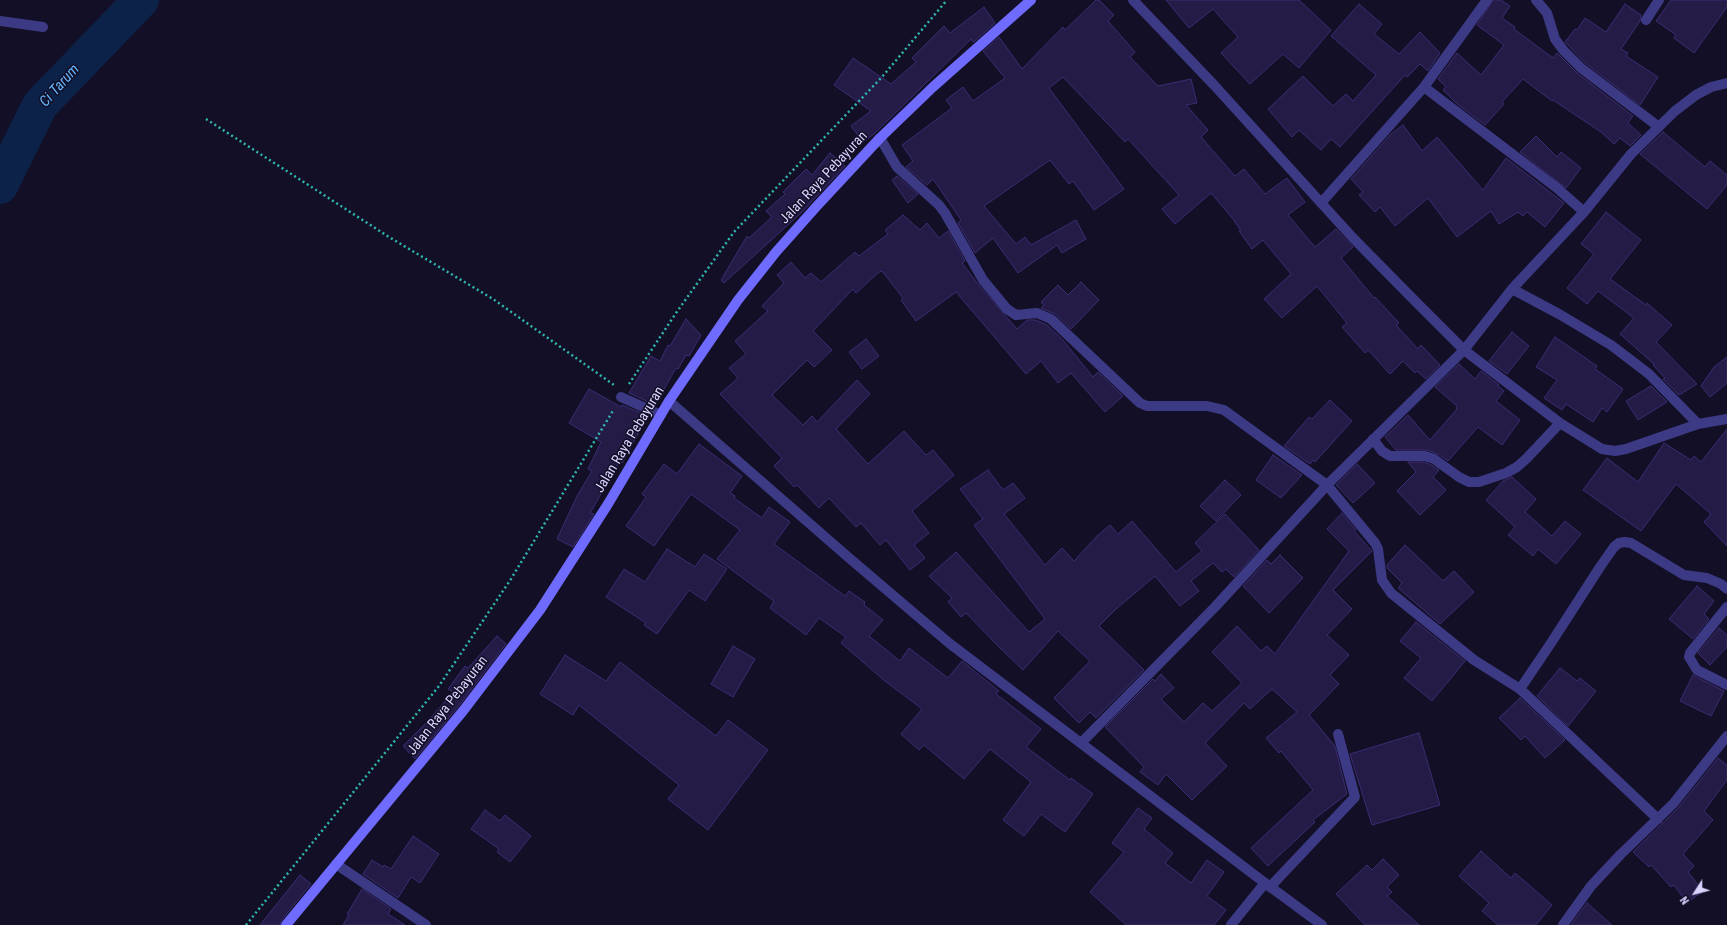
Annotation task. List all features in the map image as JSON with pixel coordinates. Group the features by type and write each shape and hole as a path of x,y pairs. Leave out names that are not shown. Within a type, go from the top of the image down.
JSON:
{"main road":[{"name":"Jalan Raya Pebayuran","path":"286,925 463,711 540,610 608,504 669,401 738,300 776,252 880,138 933,87 1031,0"}],"street":[{"path":"1133,0 1214,85 1358,243 1464,350 1560,423 1602,450 1615,451 1626,449 1698,424 1727,419"},
{"path":"1321,203 1424,87 1487,0"},
{"path":"1536,0 1547,12 1555,39 1564,51 1581,68 1659,127"},
{"path":"1646,20 1659,0"},
{"path":"0,21 43,27"},
{"path":"1081,743 1215,607 1327,485 1464,350 1512,289 1584,212 1631,154 1696,95 1711,87 1727,83"},
{"path":"1424,87 1557,188 1584,212"},
{"path":"880,138 897,168 939,205 945,213 983,280 1007,309 1016,315 1037,313 1051,319 1140,403 1147,406 1207,406 1224,410 1327,485 1378,548 1382,580 1391,593 1474,660 1520,689 1658,819"},
{"path":"1512,289 1559,314 1611,345 1649,374 1698,424"},
{"path":"623,394 661,415"},
{"path":"669,401 949,643 1267,885 1322,925"},
{"path":"1373,439 1382,451 1390,456 1425,456 1434,459 1459,477 1469,482 1479,482 1506,473 1517,467 1560,423"},
{"path":"1520,689 1552,643 1600,567 1614,547 1619,543 1631,543 1684,575 1707,578 1721,584 1727,589"},
{"path":"1727,607 1690,653 1689,657 1692,666 1697,670 1727,685"},
{"path":"1231,925 1267,885 1355,797 1338,734"},
{"path":"1563,925 1596,881 1688,787 1727,736"},
{"path":"336,864 426,925"}],"path":[{"path":"246,925 438,686 511,579 623,394 676,313 734,232 882,76 946,0"},
{"path":"206,119 382,233 493,299 623,394"}],"building":[{"path":"1096,0 1099,0 1114,15 1108,21 1135,52 1130,57 1158,86 1191,79 1197,103 1186,105 1208,130 1201,137 1235,176 1244,169 1265,194 1287,178 1305,202 1288,215 1315,247 1336,229 1353,247 1341,258 1374,298 1375,297 1399,323 1396,325 1418,349 1421,345 1440,365 1426,379 1417,371 1415,373 1403,361 1390,374 1368,350 1365,353 1342,327 1347,323 1317,286 1282,318 1264,299 1291,274 1263,240 1252,249 1239,231 1241,231 1233,219 1211,193 1175,224 1162,209 1179,195 1128,139 1125,142 1063,77 1049,88 1124,189 1094,210 1073,181 1069,184 1050,160 984,206 1016,244 1025,237 1031,245 1076,220 1086,239 1062,253 1057,245 1018,273 993,238 975,253 958,223 961,220 933,179 927,185 906,167 913,161 902,145 952,108 946,100 963,87 973,101 1005,78 983,51 999,37 1022,69 1063,27 1065,30"},
{"path":"1166,0 1299,0 1331,30 1299,68 1283,54 1250,84 1221,53 1238,37 1213,9 1189,28"},
{"path":"1493,0 1501,0 1510,6 1502,18 1515,27 1514,29 1553,58 1557,53 1577,73 1633,116 1628,123 1641,135 1630,146 1620,138 1614,144 1601,132 1553,100 1552,101 1523,79 1502,102 1504,104 1485,125 1457,104 1443,90 1446,87 1438,79 1457,53 1481,75 1504,45 1477,25"},
{"path":"1671,0 1727,0 1727,7 1694,53 1674,38 1676,35 1656,21"},
{"path":"1359,4 1382,24 1374,34 1399,54 1420,32 1440,53 1428,71 1420,64 1407,77 1405,75 1340,147 1331,139 1321,150 1299,130 1292,137 1268,109 1303,76 1333,106 1346,94 1353,101 1376,75 1331,36"},
{"path":"1625,4 1641,15 1640,21 1621,49 1628,53 1626,56 1658,77 1640,105 1585,63 1565,42 1575,29 1577,30 1585,18 1606,32"},
{"path":"984,7 995,23 975,41 973,42 971,39 874,134 863,142 851,126 871,111 834,85 853,58 891,84 916,62 912,58 944,26 950,33"},
{"path":"1403,125 1422,151 1437,137 1483,190 1506,158 1564,203 1545,227 1527,212 1523,216 1518,212 1499,224 1491,211 1457,237 1428,198 1395,226 1380,207 1375,212 1359,195 1363,192 1351,179 1391,134"},
{"path":"1663,132 1705,167 1710,161 1727,175 1727,185 1707,209 1640,154"},
{"path":"1536,136 1557,157 1561,152 1581,168 1566,188 1520,152"},
{"path":"830,153 845,166 802,212 724,283 721,280 747,236 749,238 772,217 766,211 785,194 783,192 806,169 812,175"},
{"path":"897,176 918,194 908,203 892,180"},
{"path":"1606,212 1641,240 1610,279 1646,305 1647,303 1672,325 1656,342 1697,384 1679,395 1663,379 1665,378 1653,365 1654,364 1620,334 1634,318 1598,291 1587,304 1567,288 1594,254 1581,244"},
{"path":"903,215 920,230 927,223 939,238 948,231 965,261 962,263 1017,329 1027,320 1036,320 1047,325 1063,340 1093,377 1098,372 1123,396 1105,412 1071,373 1058,383 1041,361 1026,374 956,292 916,321 901,300 903,298 882,271 856,293 853,289 813,331 832,350 814,367 807,360 772,395 803,425 812,416 817,422 857,380 870,394 836,429 868,464 904,431 926,455 933,450 954,475 912,511 929,533 914,545 925,558 910,570 886,540 880,545 861,523 856,527 829,498 819,508 797,485 794,487 774,466 782,458 720,394 738,378 729,368 746,354 735,341 768,311 762,306 784,283 777,275 791,262 805,278 811,273 821,282 855,252 859,256 888,234 885,230"},
{"path":"1081,282 1099,300 1071,329 1055,314 1041,308 1044,305 1041,302 1058,285 1068,295"},
{"path":"686,319 701,335 689,356 686,355 678,369 676,368 655,405 629,393 651,356 660,361 668,345 670,346"},
{"path":"1512,332 1529,346 1507,374 1489,361"},
{"path":"1555,337 1597,366 1595,369 1623,389 1607,412 1602,408 1593,422 1566,404 1562,410 1544,398 1557,380 1536,367"},
{"path":"866,339 879,356 862,369 849,352"},
{"path":"1727,357 1727,383 1710,397 1701,386 1714,367"},
{"path":"1459,364 1475,379 1481,371 1499,385 1498,386 1504,391 1496,401 1520,420 1502,445 1478,427 1448,461 1438,454 1427,450 1396,450 1385,437 1408,415 1430,440 1457,409 1457,406 1435,387"},
{"path":"1651,386 1667,402 1638,420 1626,401"},
{"path":"589,389 621,407 622,405 648,416 622,463 620,461 590,513 594,514 573,547 557,539 577,496 592,471 588,469 601,442 569,423"},
{"path":"1330,400 1352,421 1315,462 1313,460 1310,464 1284,446 1309,417 1312,419"},
{"path":"1727,429 1727,546 1704,522 1711,514 1676,484 1641,531 1583,490 1607,458 1638,482 1664,443 1691,460 1694,456 1701,462"},
{"path":"699,444 742,476 730,493 735,496 734,498 762,518 769,507 790,522 774,544 845,596 849,591 865,602 864,605 883,620 869,636 900,661 909,648 948,678 962,661 999,691 996,694 1041,729 1026,747 1070,780 1071,778 1093,794 1065,832 1041,814 1024,836 1003,820 1031,782 990,749 964,779 924,745 919,750 901,734 922,709 885,681 841,643 846,637 819,618 806,635 770,608 774,601 717,559 740,530 691,494 654,546 626,526 646,497 642,494 664,464 677,474"},
{"path":"1273,455 1302,475 1281,498 1256,480"},
{"path":"1408,462 1424,462 1439,470 1433,477 1446,490 1420,515 1397,491 1416,472"},
{"path":"1357,464 1375,483 1353,503 1336,485"},
{"path":"988,470 1003,490 1013,483 1025,498 1004,514 1045,565 1062,548 1074,561 1097,536 1110,525 1118,534 1132,521 1176,572 1202,551 1195,543 1225,514 1259,550 1234,577 1226,569 1222,572 1213,563 1191,581 1199,591 1180,606 1155,576 1116,609 1099,626 1144,670 1096,718 1090,712 1079,723 1054,698 1090,661 1058,631 1023,670 966,613 961,617 948,602 952,598 929,576 956,552 1029,632 1045,619 974,525 983,519 960,489"},
{"path":"1512,477 1536,499 1525,512 1552,536 1565,521 1581,534 1556,564 1538,549 1533,556 1508,535 1515,527 1486,500 1503,481"},
{"path":"1225,480 1241,495 1216,521 1200,506"},
{"path":"1342,513 1356,530 1354,531 1372,551 1333,590 1352,609 1327,635 1349,655 1330,675 1339,684 1309,715 1335,746 1347,794 1313,820 1315,822 1268,866 1251,848 1313,790 1281,751 1279,753 1266,738 1297,712 1272,689 1250,709 1244,703 1205,743 1227,766 1192,800 1166,774 1158,785 1140,772 1144,767 1105,727 1153,679 1155,681 1161,674 1174,688 1161,699 1184,722 1203,703 1212,711 1242,683 1212,652 1237,626 1261,651 1267,646 1275,654 1349,551 1327,529"},
{"path":"1405,545 1443,581 1454,571 1474,592 1440,624 1398,588 1402,583 1387,568 1387,565"},
{"path":"667,549 695,567 704,554 727,569 705,601 689,590 657,634 644,625 646,623 606,597 624,569 645,582"},
{"path":"1280,555 1303,578 1269,613 1243,586 1267,560 1271,564"},
{"path":"1697,586 1714,601 1704,614 1709,619 1693,639 1669,619"},
{"path":"1416,622 1465,661 1432,701 1404,678 1421,658 1400,641"},
{"path":"1719,628 1727,635 1727,647 1710,665 1698,653"},
{"path":"497,636 506,644 458,707 415,759 403,746 428,721 453,692 448,689 465,666 468,668"},
{"path":"733,646 755,659 733,697 711,684"},
{"path":"565,655 606,681 620,662 716,736 728,720 768,750 708,830 668,799 679,785 579,705 573,715 540,694"},
{"path":"1560,668 1577,681 1580,678 1596,691 1568,726 1537,696"},
{"path":"1693,675 1724,691 1711,716 1680,701"},
{"path":"1520,698 1565,740 1545,758 1525,736 1521,740 1499,718"},
{"path":"1419,733 1440,805 1372,825 1350,754"},
{"path":"1718,758 1727,765 1727,780 1704,811 1713,820 1683,854 1694,866 1688,872 1703,891 1687,903 1674,885 1671,887 1651,865 1649,867 1633,852 1678,808"},
{"path":"1138,808 1152,818 1144,829 1173,853 1165,863 1191,883 1207,860 1224,872 1207,896 1226,910 1214,925 1126,925 1090,892 1124,852 1112,843"},
{"path":"485,810 500,821 505,815 531,836 510,862 497,852 499,849 471,829"},
{"path":"413,836 439,854 420,883 411,877 398,898 363,874 372,860 383,867 384,865 391,869"},
{"path":"1481,851 1511,878 1515,873 1552,905 1536,925 1498,925 1482,911 1489,903 1459,876"},
{"path":"1383,859 1399,875 1387,887 1392,892 1387,896 1419,925 1365,925 1336,894 1367,865 1372,870"},
{"path":"300,875 311,884 281,921 280,925 260,925"},
{"path":"362,889 391,909 388,914 405,925 343,925 349,915 347,914"},
{"path":"1587,903 1612,925 1571,925"}],"waterway":[{"name":"Ci Tarum","path":"0,186 40,105 141,0"}]}
